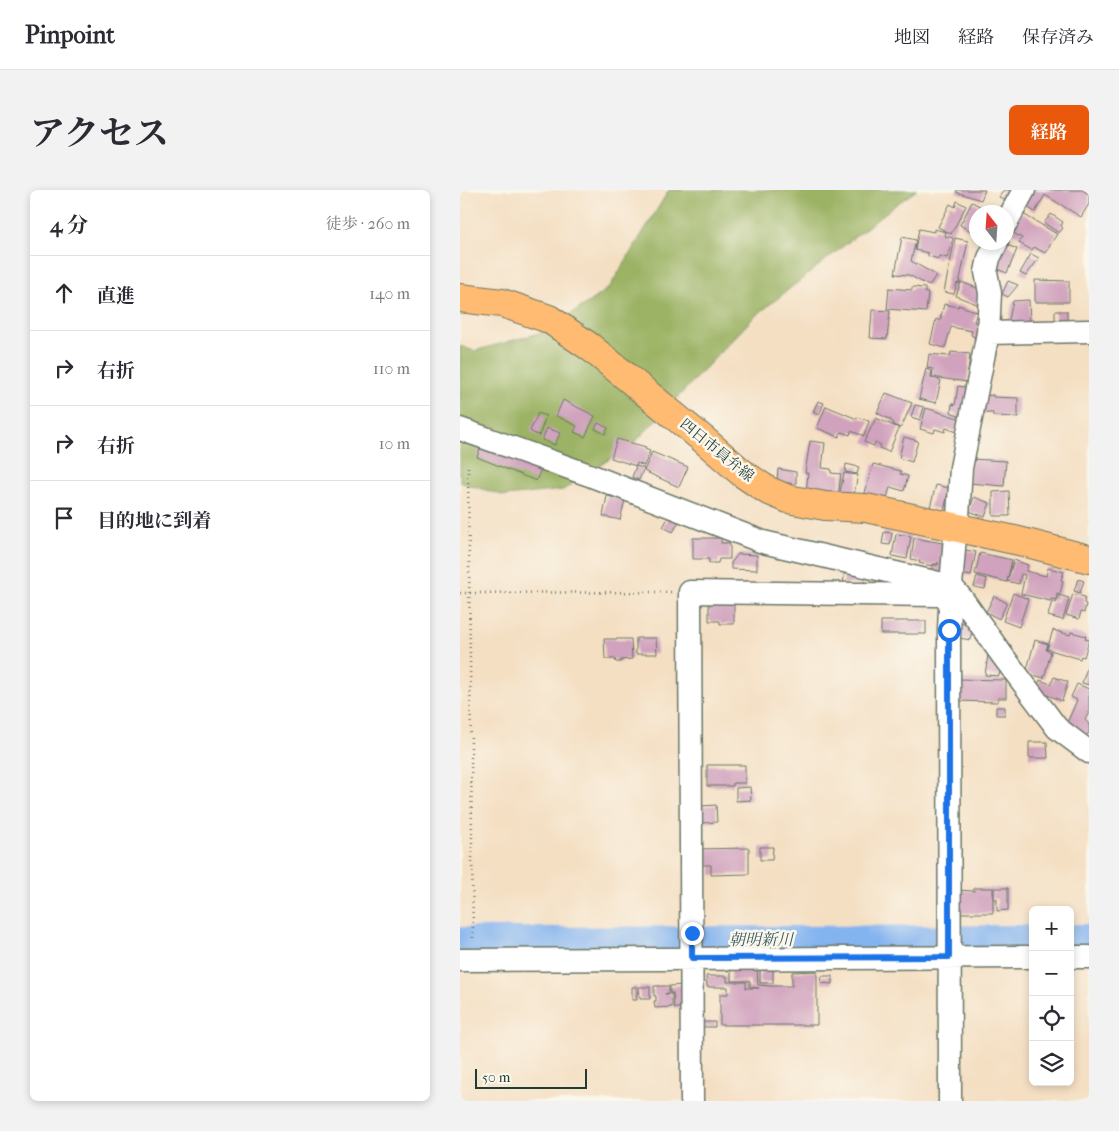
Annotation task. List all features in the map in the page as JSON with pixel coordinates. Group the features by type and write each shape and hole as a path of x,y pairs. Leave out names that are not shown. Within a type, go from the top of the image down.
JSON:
{"main road":[{"name":"四日市員弁線","path":"460,298 502,304 549,319 590,347 742,473 767,490 788,499 826,506 866,508 1019,541 1089,559"}],"street":[{"path":"1014,208 1024,190"},
{"path":"950,1101 950,586 961,468 988,333 990,293 986,272 993,250"},
{"path":"988,333 1089,331"},
{"path":"460,429 592,476 763,542 950,586 963,600 1002,656 1057,728 1089,752"},
{"path":"957,521 1019,541"},
{"path":"692,1101 690,592 938,595 950,586"},
{"path":"467,953 692,946 949,944 1029,956"},
{"path":"1074,957 1089,957"}],"path":[{"path":"467,953 473,930 468,468"},
{"path":"460,593 690,592"}],"green space":[{"path":"669,190 917,190 895,205 754,317 635,442 563,490 505,496 460,482 460,346 474,351 547,331 609,288"}],"building":[{"path":"957,190 985,190 981,200 956,192"},
{"path":"1004,190 1019,190 1009,203 999,197"},
{"path":"1030,190 1082,190 1089,194 1089,204 1081,217 1045,195 1035,212 1022,204"},
{"path":"957,201 966,206 951,234 938,227 950,204 955,207"},
{"path":"969,208 969,230 960,225"},
{"path":"1018,211 1057,234 1045,253 1034,247 1032,250 1019,243 1022,238 1014,233 1014,219"},
{"path":"1051,214 1063,222 1061,226 1063,228 1059,233 1044,223"},
{"path":"919,229 934,232 934,229 946,232 945,236 953,238 947,258 939,256 939,259 928,256 928,253 915,250"},
{"path":"902,237 916,240 911,261 936,275 929,286 909,275 895,274"},
{"path":"955,238 968,241 959,284 957,283 954,294 944,292"},
{"path":"1017,249 1007,273 992,267 999,250"},
{"path":"1031,254 1039,258 1026,276 1020,273"},
{"path":"1035,280 1069,281 1069,302 1035,302"},
{"path":"1008,281 1018,285 1008,297 1002,294"},
{"path":"961,282 985,291 979,305 956,296"},
{"path":"912,287 925,288 925,293 928,293 926,312 887,309 889,288 912,290"},
{"path":"1029,300 1030,323 1008,324 1013,301"},
{"path":"944,304 958,307 958,305 977,312 974,322 983,324 978,341 974,340 975,337 971,335 972,331 951,327 945,348 930,344 936,319 940,321"},
{"path":"872,310 890,311 887,339 870,338"},
{"path":"1055,311 1067,311 1067,322 1055,322"},
{"path":"951,352 970,354 967,382 932,377 933,369 927,368 929,354 950,356"},
{"path":"926,369 932,371 931,378 941,380 936,403 919,399"},
{"path":"958,386 970,388 963,418 951,412 952,404 955,405"},
{"path":"886,393 912,403 901,428 893,425 894,423 891,420 877,413"},
{"path":"993,395 993,397 1018,398 1018,417 993,416 993,413 982,413 982,396"},
{"path":"563,400 595,416 585,437 574,432 577,426 556,416"},
{"path":"818,401 824,403 819,415 813,412"},
{"path":"915,405 924,407 920,420 911,417"},
{"path":"826,406 857,419 857,417 869,421 864,436 851,431 850,435 841,432 839,437 817,428"},
{"path":"926,408 961,419 957,432 946,428 945,432 935,429 934,433 920,429"},
{"path":"538,413 546,416 539,436 530,431"},
{"path":"876,418 899,428 889,452 879,448 881,445 875,442 874,446 864,442"},
{"path":"598,423 608,428 605,434 595,429"},
{"path":"547,428 560,433 555,445 542,440"},
{"path":"904,437 918,441 912,462 899,458"},
{"path":"617,439 646,447 645,449 650,451 644,466 637,463 636,466 611,458"},
{"path":"483,440 543,464 536,481 477,457"},
{"path":"810,441 825,443 822,468 831,469 831,473 841,474 838,497 806,494 808,473 805,473"},
{"path":"652,452 688,467 679,487 644,471"},
{"path":"971,459 1006,461 1004,486 969,483"},
{"path":"846,464 859,467 857,474 845,472"},
{"path":"873,464 901,471 900,474 908,476 904,491 890,487 886,502 864,496"},
{"path":"636,466 644,468 639,480 632,477"},
{"path":"778,469 796,472 796,484 777,481"},
{"path":"844,473 858,475 853,499 839,497"},
{"path":"936,485 949,488 944,511 930,507"},
{"path":"1009,491 1010,516 993,516 993,492"},
{"path":"607,496 625,500 620,520 603,516"},
{"path":"974,497 990,503 985,517 969,511"},
{"path":"669,516 679,521 673,532 663,527"},
{"path":"884,532 892,533 890,545 882,544"},
{"path":"896,534 911,536 907,559 892,556"},
{"path":"693,538 721,538 721,543 730,543 730,559 719,559 718,563 709,563 709,559 693,559"},
{"path":"914,538 948,544 943,572 932,571 933,565 938,565 938,562 937,564 932,564 932,566 911,559"},
{"path":"960,549 976,552 971,576 956,573"},
{"path":"980,553 1012,560 1007,582 975,574"},
{"path":"738,554 757,555 757,570 731,569 731,563"},
{"path":"1014,560 1028,565 1026,571 1046,576 1048,568 1064,572 1061,580 1063,581 1060,594 1057,593 1056,600 1051,599 1050,601 1021,594 1025,575 1021,574 1019,584 1007,581"},
{"path":"845,569 866,571 864,584 843,584"},
{"path":"977,576 987,579 985,589 974,587"},
{"path":"1078,579 1084,581 1080,593 1074,591"},
{"path":"1013,593 1028,599 1019,627 1003,621"},
{"path":"1073,594 1085,597 1084,613 1081,612 1079,619 1066,615"},
{"path":"1059,595 1069,598 1063,620 1048,616 1052,601 1056,603"},
{"path":"994,596 1007,603 999,619 986,612"},
{"path":"709,602 734,602 734,624 720,624 720,621 709,621"},
{"path":"881,621 926,621 926,634 881,634"},
{"path":"957,622 973,625 970,640 954,637"},
{"path":"1053,630 1070,635 1071,632 1086,636 1085,639 1089,640 1084,657 1081,656 1080,659 1047,649"},
{"path":"636,638 656,638 657,654 636,654"},
{"path":"604,639 631,639 632,659 616,662 615,659 605,659"},
{"path":"1035,640 1048,644 1046,650 1051,652 1044,678 1026,673"},
{"path":"988,655 994,655 1001,665 999,676 985,675"},
{"path":"1089,662 1089,685 1082,683"},
{"path":"1054,677 1068,682 1062,701 1036,690 1040,680 1051,684"},
{"path":"955,679 1006,680 1006,698 998,698 998,702 955,701"},
{"path":"1077,684 1089,689 1089,715 1085,720 1089,724 1089,733 1083,738 1067,723 1077,700 1071,697"},
{"path":"996,707 1005,707 1005,715 996,715"},
{"path":"1029,742 1047,742 1048,758 1029,758"},
{"path":"707,765 745,765 745,783 733,783 733,786 707,786"},
{"path":"750,787 751,800 736,801 736,788"},
{"path":"716,805 717,822 702,823 701,806"},
{"path":"760,847 773,847 772,860 760,860"},
{"path":"749,848 749,874 711,875 711,865 698,865 698,849"},
{"path":"974,888 993,888 993,913 957,913 957,890 974,891"},
{"path":"994,888 1008,888 1008,910 997,911 997,899 994,899"},
{"path":"731,969 757,969 758,985 770,986 792,986 792,972 817,971 817,1025 720,1025 720,994 728,994 728,987 707,987 706,976 727,976 727,982 746,982 746,988 759,988 750,987 750,981 731,981"},
{"path":"760,970 773,970 773,983 760,983"},
{"path":"822,976 832,976 832,984 821,983"},
{"path":"683,985 684,1008 674,1008 673,993 670,993 670,986"},
{"path":"654,986 669,986 669,993 665,994 672,994 672,1007 655,1008 654,1001 656,1001 656,996 654,996"},
{"path":"632,987 637,987 637,1000 632,1000"},
{"path":"639,987 650,987 650,999 640,999"},
{"path":"701,1022 715,1022 715,1027 701,1027"}],"waterway":[{"name":"朝明新川","path":"1074,938 1089,938"},
{"name":"朝明新川","path":"460,941 1029,939"}],"route":[{"path":"692,933 692,958 949,957 949,630"}]}
